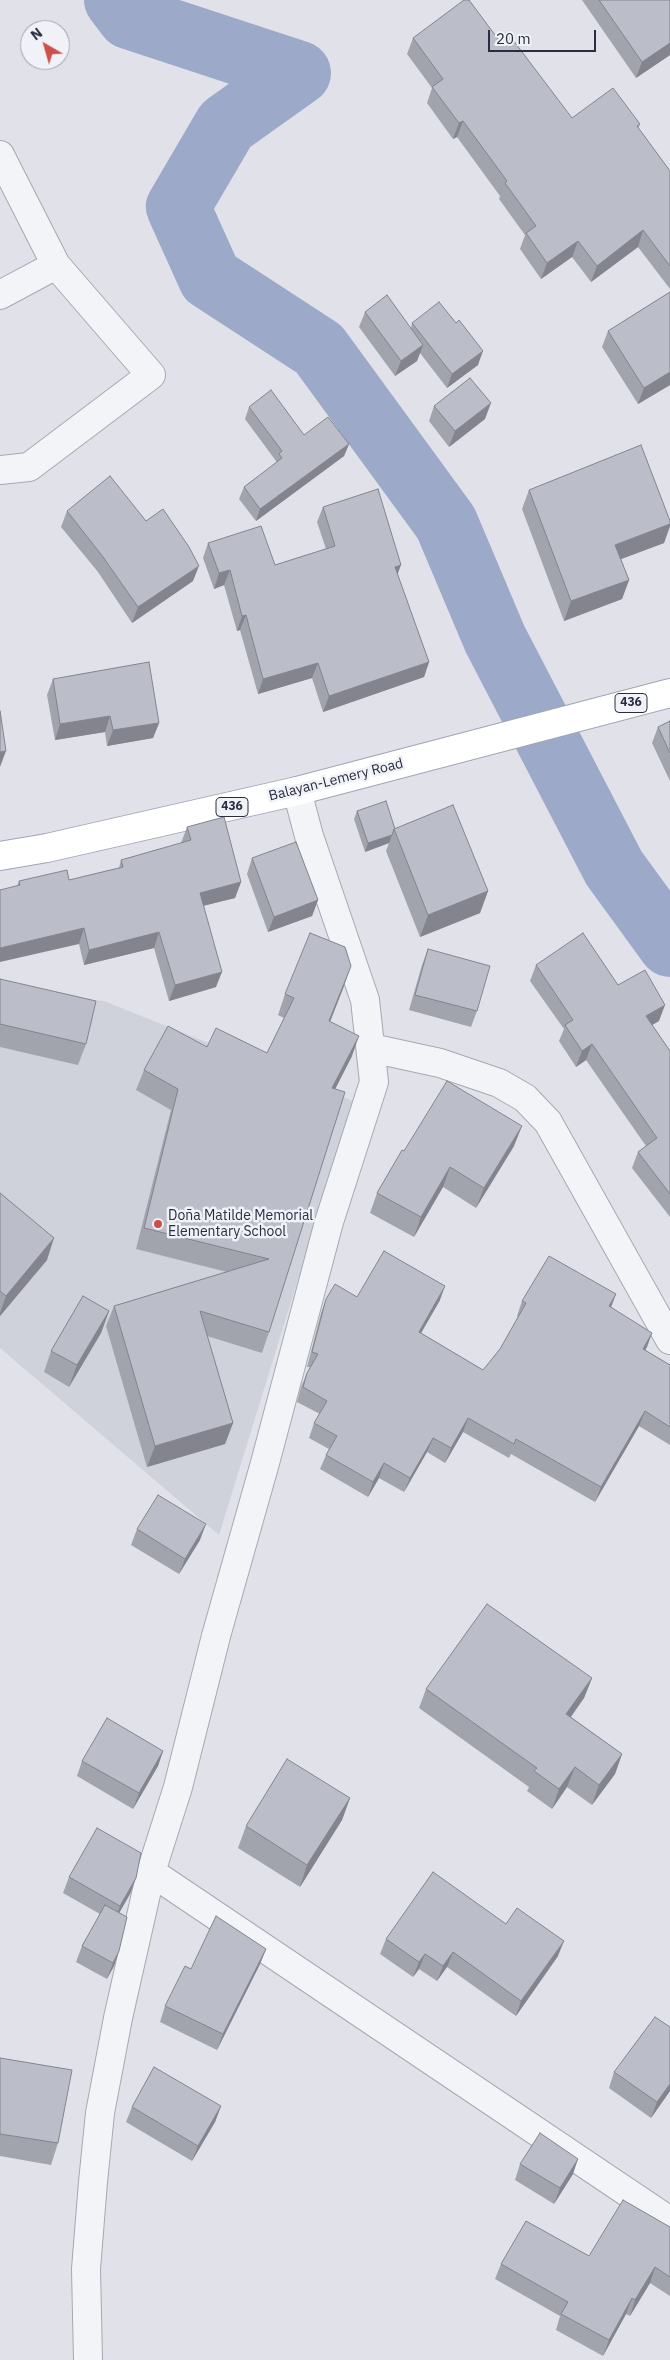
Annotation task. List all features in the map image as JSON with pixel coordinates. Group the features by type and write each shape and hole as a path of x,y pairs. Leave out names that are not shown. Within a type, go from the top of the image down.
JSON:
{"main road":[{"name":"Balayan-Lemery Road","path":"0,856 47,848 297,791 670,693"}],"street":[{"path":"0,155 56,265 151,375 29,467 0,470"},
{"path":"0,295 56,265"},
{"path":"88,2360 86,2269 100,2113 118,2018 151,1872 178,1787 216,1636 265,1463 329,1222 374,1082 366,1000 309,836 297,791"},
{"path":"370,1048 440,1062 499,1083 525,1098 548,1122 670,1340"},
{"path":"151,1872 670,2221"}],"shaded area":[{"name":"Doña Matilde Memorial Elementary School","path":"0,990 104,1001 353,1101 219,1535 0,1348"}],"building":[{"path":"464,0 469,0 498,39 507,32 572,118 613,88 640,124 637,126 670,171 670,266 643,230 597,266 578,241 547,263 526,233 536,226 505,183 507,181 463,121 459,123 432,87 443,79 413,38"},
{"path":"599,0 670,0 670,43 642,62"},
{"path":"670,292 670,372 644,388 608,331"},
{"path":"387,295 423,345 401,361 365,312"},
{"path":"439,302 456,323 459,320 483,351 452,374 412,323"},
{"path":"470,378 491,403 455,431 434,406"},
{"path":"271,390 304,435 328,417 349,444 260,509 244,487 282,458 279,454 282,451 249,407"},
{"path":"641,445 670,524 615,545 629,580 571,601 529,490"},
{"path":"110,476 146,521 163,509 189,547 199,566 138,607 103,557 67,511"},
{"path":"378,489 401,565 395,567 429,662 329,696 318,663 263,679 246,615 242,616 230,570 219,573 208,543 261,526 275,565 335,546 323,507"},
{"path":"149,662 159,723 113,730 110,716 60,724 53,679"},
{"path":"0,711 6,751 0,752"},
{"path":"670,721 670,753 658,727"},
{"path":"386,801 395,829 392,835 368,843 357,811"},
{"path":"453,805 488,891 428,915 394,829"},
{"path":"224,817 241,882 200,893 222,972 175,985 159,932 89,950 84,928 0,948 0,890 20,885 19,881 67,870 69,880 123,867 121,860 191,840 187,827"},
{"path":"296,842 318,900 274,917 252,858"},
{"path":"310,933 345,947 351,966 329,1021 359,1036 332,1088 345,1092 269,1332 200,1311 233,1423 155,1446 114,1306 269,1259 144,1228 178,1089 144,1070 168,1026 207,1047 216,1028 267,1053 294,998 285,994"},
{"path":"583,933 618,985 645,970 665,1005 646,1016 670,1051 670,1194 638,1152 657,1138 592,1044 582,1051 565,1025 573,1020 536,965"},
{"path":"428,949 490,966 477,1011 415,995"},
{"path":"0,979 96,1001 86,1044 0,1024"},
{"path":"447,1081 522,1126 484,1188 450,1167 421,1217 377,1193 402,1150 404,1151"},
{"path":"0,1193 54,1238 6,1296 0,1291"},
{"path":"384,1251 445,1286 419,1332 483,1370 500,1349 526,1303 522,1301 549,1256 616,1294 609,1306 652,1333 643,1349 670,1365 670,1427 645,1411 601,1487 516,1439 514,1444 468,1418 451,1448 433,1438 410,1478 384,1463 373,1482 326,1455 337,1436 314,1423 327,1401 303,1387 307,1373 318,1354 312,1352 326,1299 335,1284 357,1297"},
{"path":"83,1296 109,1311 77,1365 51,1351"},
{"path":"158,1495 206,1524 185,1559 137,1529"},
{"path":"487,1604 592,1678 566,1714 622,1754 599,1785 575,1767 559,1789 534,1771 537,1768 426,1689"},
{"path":"107,1718 163,1751 139,1793 82,1761"},
{"path":"287,1759 350,1798 307,1865 246,1826"},
{"path":"97,1828 141,1853 136,1878 120,1906 69,1877"},
{"path":"433,1872 506,1924 517,1908 564,1941 521,2001 453,1952 443,1966 425,1954 419,1962 386,1939"},
{"path":"105,1905 127,1917 119,1951 113,1963 82,1946"},
{"path":"216,1916 266,1949 223,2034 165,2006 185,1966 191,1969"},
{"path":"655,2017 670,2027 670,2084 657,2102 614,2072"},
{"path":"0,2058 72,2070 58,2143 0,2134"},
{"path":"154,2067 221,2106 198,2146 132,2107"},
{"path":"540,2133 578,2159 560,2188 520,2164"},
{"path":"623,2200 670,2227 670,2277 655,2267 635,2300 632,2298 609,2340 561,2314 568,2302 501,2264 526,2221 589,2256"}],"waterway":[{"path":"116,0 129,17 299,73 226,125 178,207 210,278 319,349 446,523 495,639 614,868 670,945"}],"place":[{"name":"Doña Matilde Memorial Elementary School","path":"158,1224"}]}
